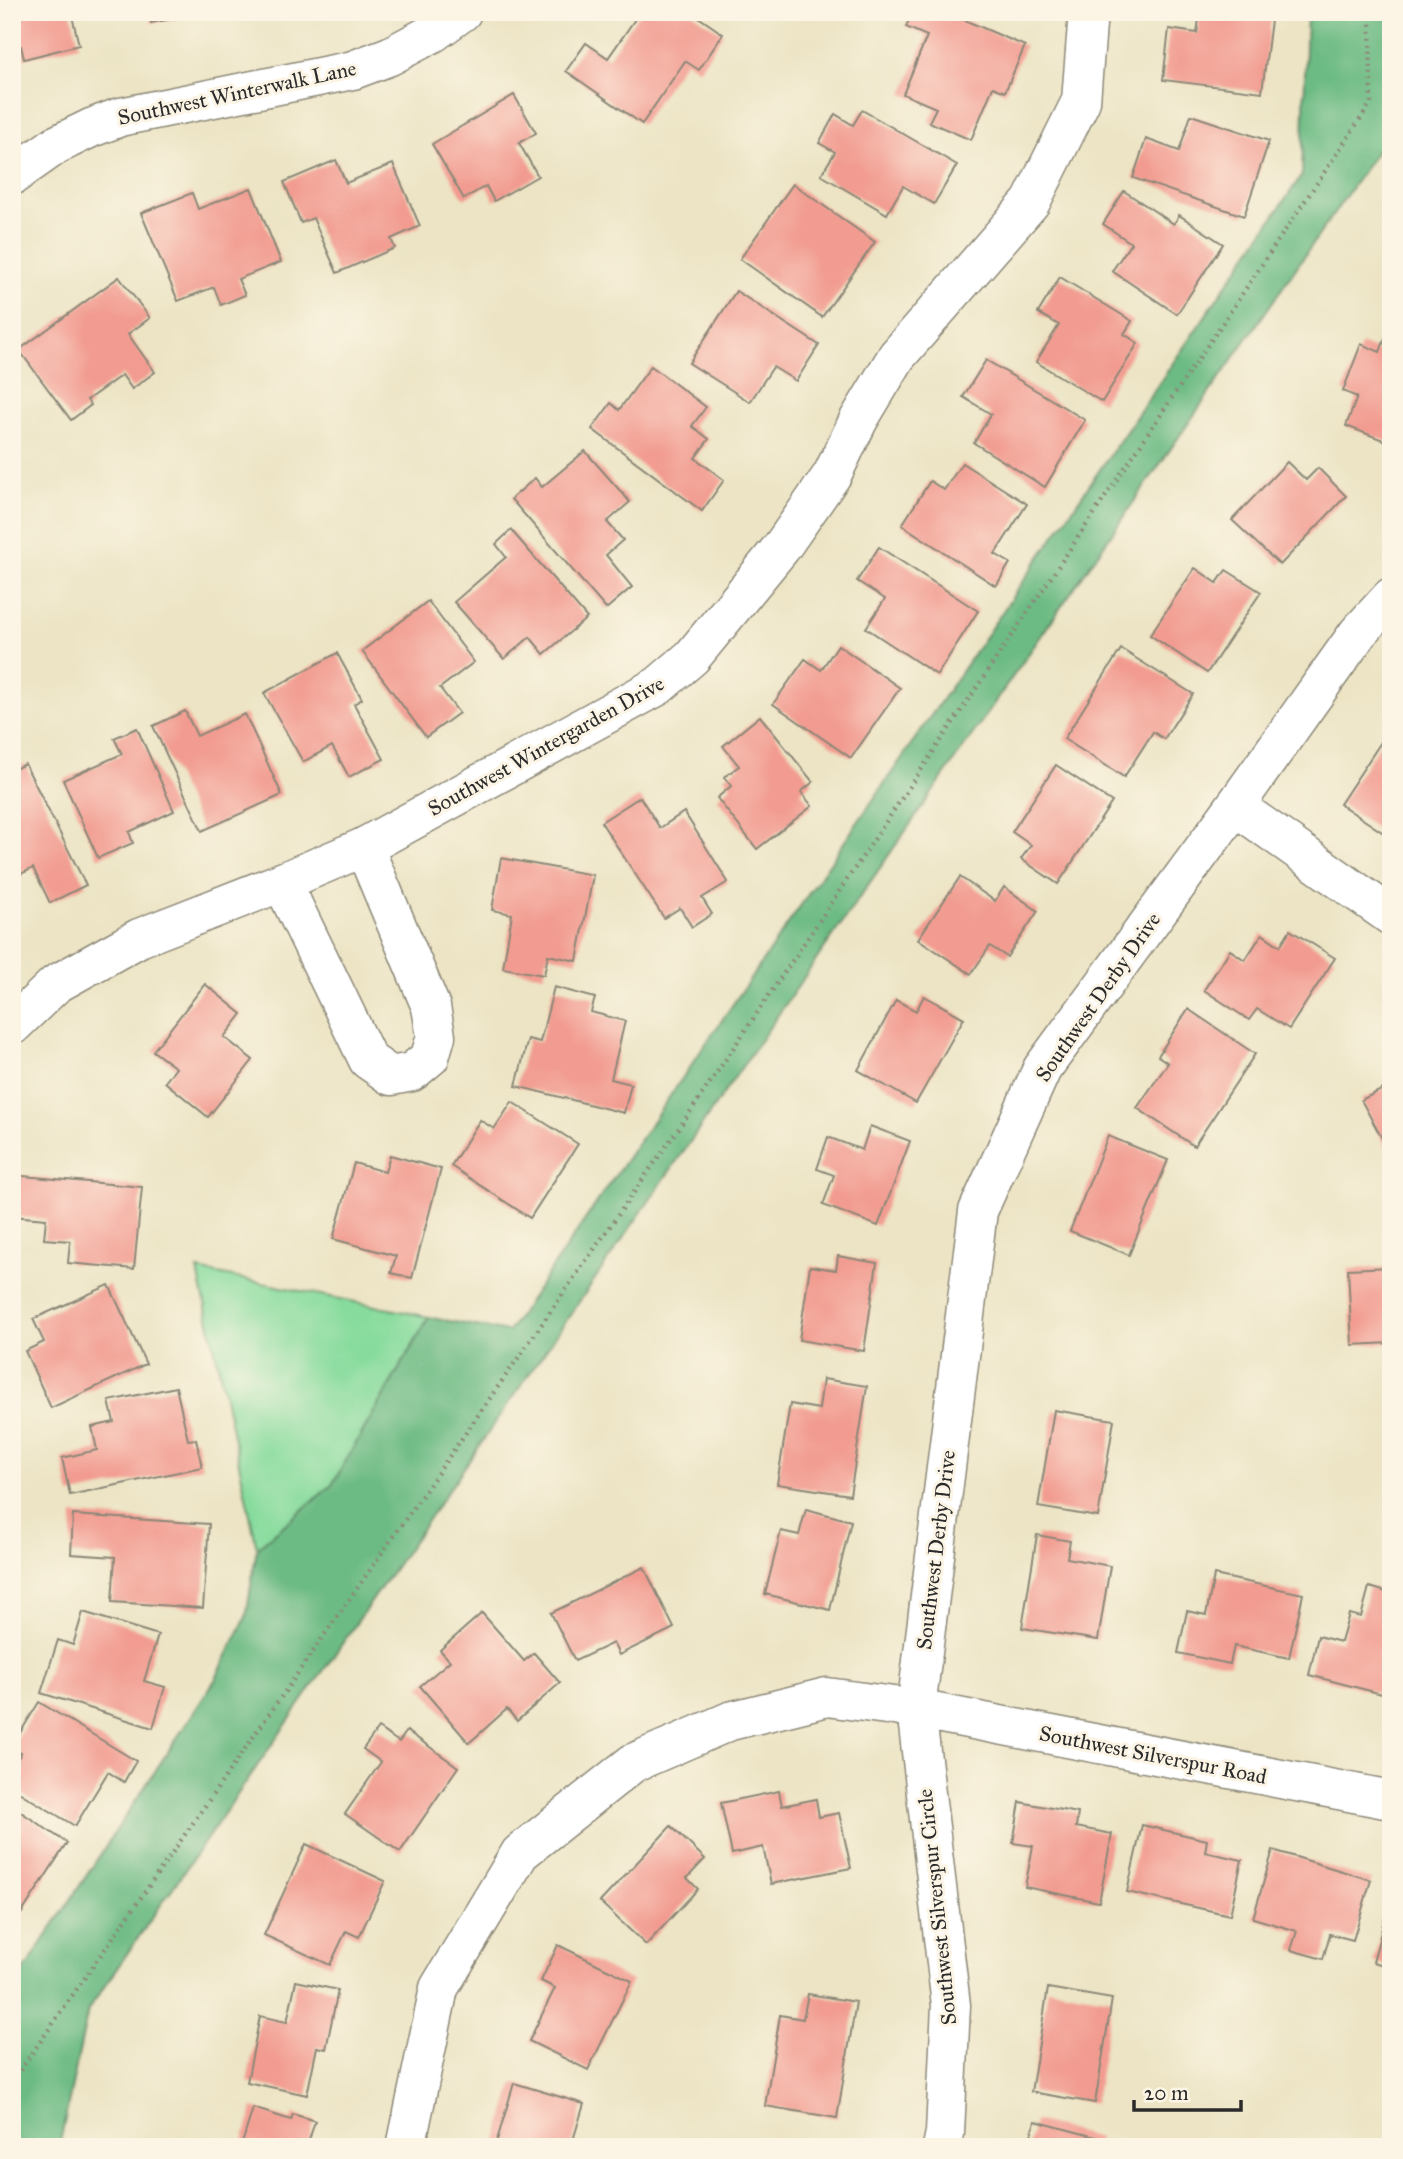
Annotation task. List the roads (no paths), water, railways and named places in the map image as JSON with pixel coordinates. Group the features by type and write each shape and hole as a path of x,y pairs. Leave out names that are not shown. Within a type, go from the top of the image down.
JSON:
{"street":[{"name":"Southwest Winterwalk Lane","path":"12,176 56,145 110,121 353,70 433,33 462,12"},
{"name":"Southwest Wintergarden Drive","path":"12,1026 56,984 139,938 282,883 364,847 658,686 692,657 781,548 832,475 858,421 897,356 1031,202 1081,101 1088,12"},
{"name":"Southwest Derby Drive","path":"916,1709 978,1211 1042,1069 1358,633 1391,597"},
{"path":"1235,806 1391,916"},
{"path":"282,883 368,1060 391,1076 412,1072 430,1057 436,1036 431,1007 364,847"},
{"name":"Southwest Silverspur Road","path":"406,2147 439,1988 520,1853 633,1763 730,1721 827,1697 916,1709 1391,1800"},
{"name":"Southwest Silverspur Circle","path":"916,1709 951,2005 945,2133 942,2147"}]}
